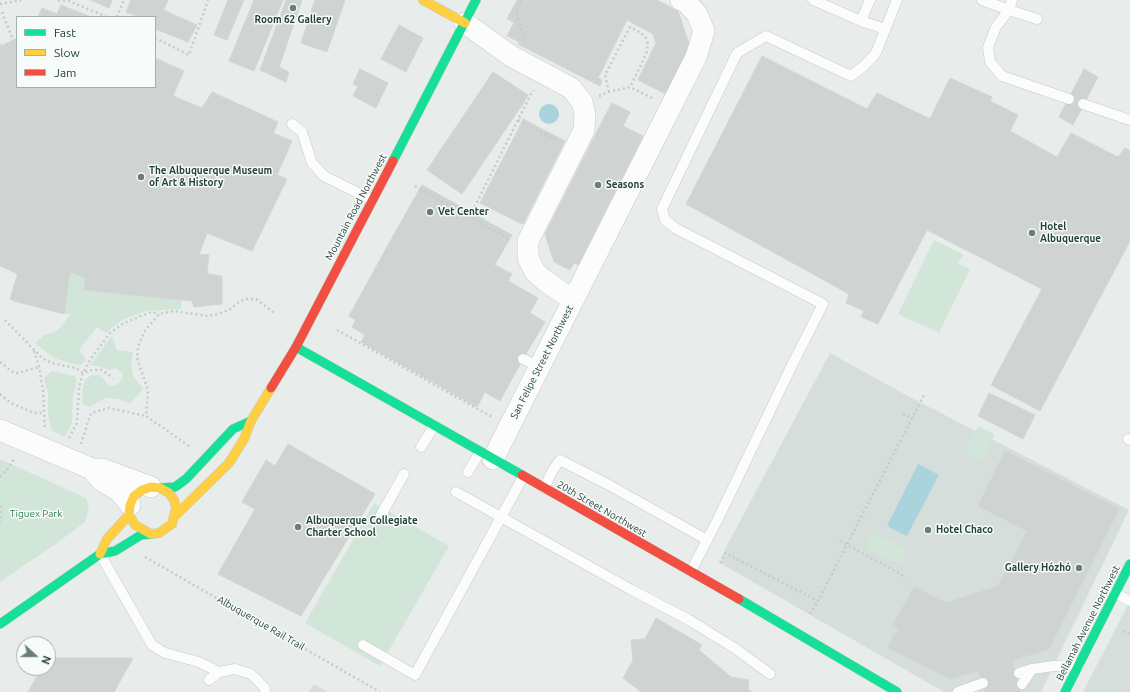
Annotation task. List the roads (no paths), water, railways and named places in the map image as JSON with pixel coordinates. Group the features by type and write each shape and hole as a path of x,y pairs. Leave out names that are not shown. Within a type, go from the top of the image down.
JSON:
{"street":[{"name":"San Felipe Street Northwest","path":"423,0 445,10 511,56 571,88 582,102 585,114 584,130 528,241 528,258 535,272 573,300 531,363 486,456"},
{"name":"Mountain Road Northwest","path":"0,624 100,554 115,551 141,535 159,533 166,529 172,524 175,516 229,463 244,439 251,421 296,347 476,0"},
{"path":"573,300 696,57 704,31 697,14 686,2 682,0"},
{"name":"20th Street Northwest","path":"296,347 691,571 897,692"},
{"name":"Mountain Road Northwest","path":"100,554 107,539 122,525 130,510 134,496 142,490 175,487 186,479 233,429 251,421"},
{"path":"0,430 92,469 102,469 169,493 174,500 176,508 175,516"},
{"path":"92,469 101,480 119,491 126,499 135,525 151,534"},
{"name":"Bellamah Avenue Northwest","path":"1065,692 1130,564"}],"lane":[{"path":"813,0 861,21 885,29"},
{"path":"861,21 870,0"},
{"path":"691,571 823,304 675,228 665,220 662,209 737,53 766,36 851,76 865,65 876,53 896,0"},
{"path":"982,0 1010,5 1037,19"},
{"path":"1010,5 996,27 988,47 990,62 1002,76 1068,99"},
{"path":"1083,104 1130,120"},
{"path":"292,124 302,132 312,163 324,176 372,200"},
{"path":"421,447 434,426"},
{"path":"468,472 486,456"},
{"path":"544,488 560,460 609,485 707,540"},
{"path":"380,515 404,474"},
{"path":"364,645 415,675 523,477"},
{"path":"456,492 630,589 689,620 736,649 770,674"},
{"path":"100,554 152,645 165,653 199,662 219,672"},
{"path":"1115,593 1130,601"},
{"path":"1019,673 1032,669 1054,666 1079,665"},
{"path":"209,680 219,672 236,669 251,674 265,688 265,692"},
{"path":"1022,684 1032,669"},
{"path":"958,692 971,687 983,688"}],"water":[{"path":"549,104 556,107 559,114 556,121 549,124 542,121 539,114 542,107"},
{"path":"918,464 939,475 907,536 887,526"}],"place":[{"name":"Room 62 Gallery","path":"293,8"},
{"name":"The Albuquerque Museum of Art & History","path":"141,177"},
{"name":"Seasons","path":"598,185"},
{"name":"Vet Center","path":"430,212"},
{"name":"Hotel Albuquerque","path":"1032,233"},
{"name":"Albuquerque Collegiate Charter School","path":"298,527"},
{"name":"Hotel Chaco","path":"928,530"},
{"name":"Gallery Hózhó","path":"1079,568"}],"park label":[{"name":"Tiguex Park","path":"36,514"}]}
